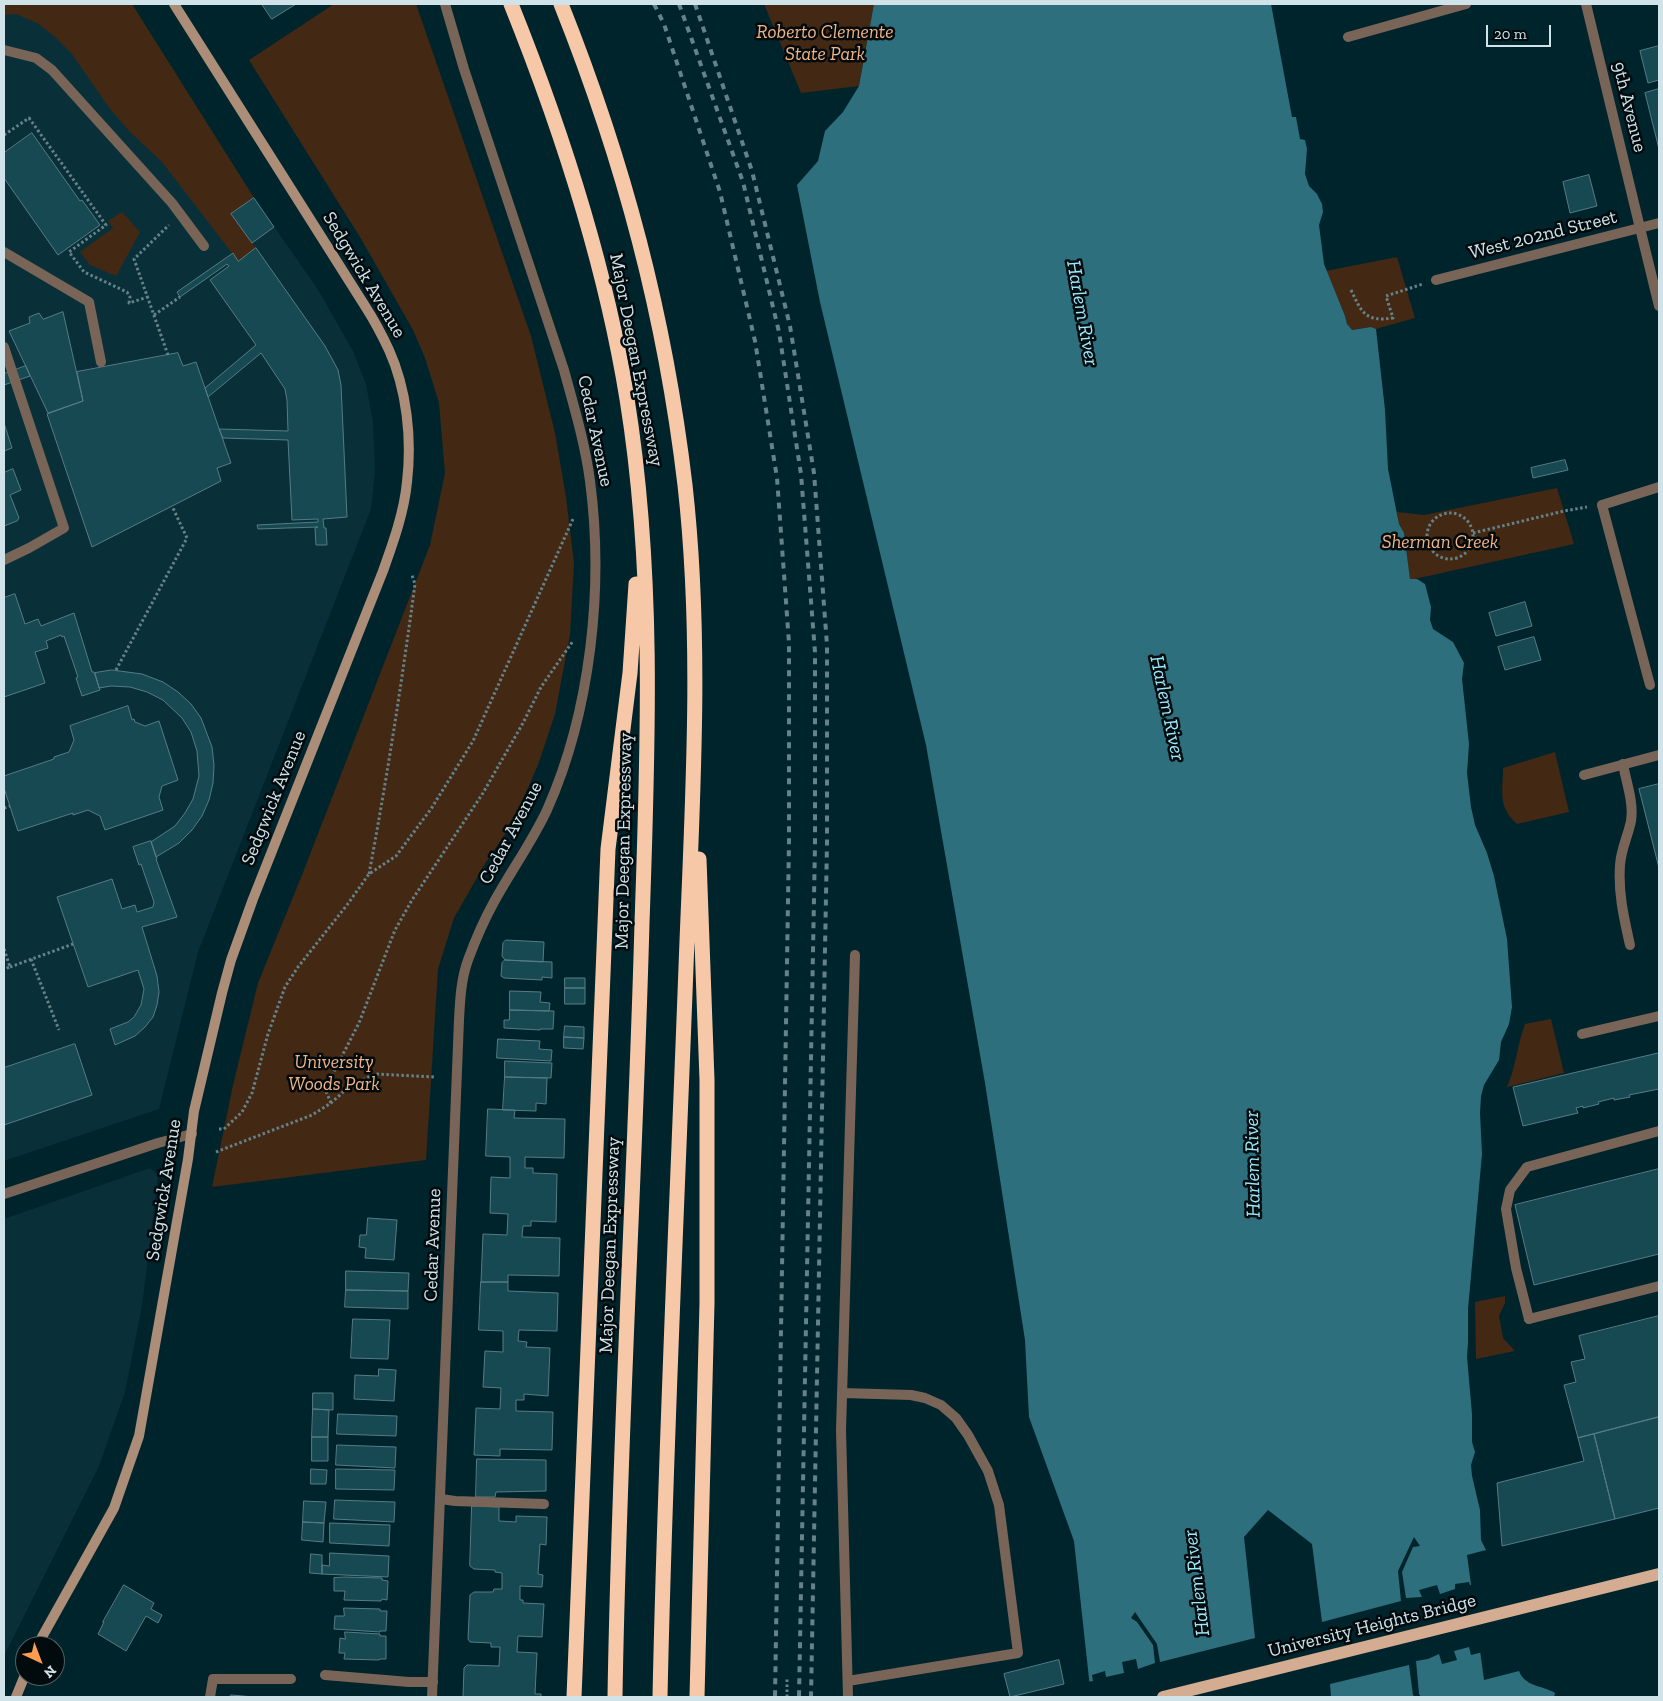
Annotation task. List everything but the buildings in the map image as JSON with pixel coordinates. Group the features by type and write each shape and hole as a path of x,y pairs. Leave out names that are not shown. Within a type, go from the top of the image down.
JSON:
{"highway":[{"name":"Major Deegan Expressway","path":"510,4 544,91 570,166 593,242 627,398 638,477 644,556 647,636 647,792 621,1476 615,1697"},
{"name":"Major Deegan Expressway","path":"561,4 599,103 623,178 644,254 662,333 675,409 685,489 691,569 694,648 693,728 660,1697"},
{"path":"574,1697 608,858 633,636 638,477"},
{"path":"693,728 707,1080 707,1354 700,1530 697,1697"}],"main road":[{"name":"Sedgwick Avenue","path":"43,1636 114,1508 139,1436 192,1134 194,1111 231,960 253,899 376,590 396,535 407,483 408,438 402,390 389,351 378,328 174,4"},
{"name":"University Heights Bridge","path":"1163,1697 1659,1574"}],"street":[{"name":"Cedar Avenue","path":"432,1697 459,1020 463,982 467,962 493,903 520,860 547,810 565,760 579,710 589,657 595,596 594,531 590,489 578,420 564,370 464,69 446,4"},
{"path":"1348,37 1466,4"},
{"name":"9th Avenue","path":"1586,4 1659,306"},
{"path":"4,50 36,58 52,70 129,154 180,214 204,246"},
{"name":"West 202nd Street","path":"1436,280 1659,223"},
{"path":"4,252 89,302 101,362"},
{"path":"4,347 64,528 4,560"},
{"path":"1650,685 1602,505 1659,487"},
{"path":"1584,775 1659,755"},
{"path":"1623,764 1632,810 1631,822 1623,843 1619,880 1620,901 1630,945"},
{"path":"848,1697 841,1468 855,955"},
{"path":"1582,1034 1659,1016"},
{"path":"1659,1130 1528,1167 1510,1190 1506,1209 1516,1268 1529,1319 1659,1286"},
{"path":"4,1194 158,1143 192,1134"},
{"path":"842,1393 911,1395 925,1398 941,1405 956,1418 968,1435 988,1471 999,1505 1018,1653 848,1681"},
{"path":"441,1499 544,1504"},
{"path":"325,1675 409,1682 433,1682"},
{"path":"210,1697 213,1679 291,1679"}],"path":[{"path":"4,135 29,118 106,226 69,252 84,272 127,292 130,297 129,303 148,297"},
{"path":"168,355 134,258 180,214"},
{"path":"1351,290 1367,316 1378,320 1392,318 1386,296 1436,280"},
{"path":"154,314 180,297"},
{"path":"1473,533 1564,511 1602,505"},
{"path":"116,670 187,538 172,506"},
{"path":"1453,513 1464,518 1471,525 1473,533 1470,548 1457,558 1450,559 1436,554 1428,542 1428,533 1432,523 1442,515 1453,513"},
{"path":"219,1129 224,1129 242,1112 252,1093 268,1034 285,987 298,967 369,874 396,856 431,809 473,741 573,519"},
{"path":"369,874 389,768 404,667 415,584 412,575"},
{"path":"331,1103 325,1089 358,1023 395,930 412,900 483,793 541,687 573,641"},
{"path":"4,808 10,806"},
{"path":"4,969 73,944"},
{"path":"4,949 10,967"},
{"path":"31,959 60,1030"},
{"path":"216,1152 312,1115 331,1103 350,1086 375,1074 436,1077"},
{"path":"787,1678 787,1697"}],"shaded area":[{"path":"4,4 132,4 254,198 317,288 353,351 366,384 373,423 375,471 371,509 198,952 159,1109 4,1161"},
{"path":"150,1168 158,1175 142,1306 125,1392 99,1466 4,1656 4,1219"}],"green space":[{"path":"4,4 132,4 254,198 252,243 256,248 238,261 162,162 130,132 110,109 72,54 54,36 37,23 16,14 4,15"},
{"name":"University Woods Park","path":"334,4 416,4 531,336 555,433 566,497 574,563 570,635 555,714 538,765 512,824 486,862 454,918 438,969 426,1160 212,1187 233,1085 258,983 430,545 445,473 439,403 425,358 413,330 360,237 249,60"},
{"name":"Roberto Clemente State Park","path":"764,4 874,4 859,86 801,93"},
{"path":"122,212 140,232 116,276 90,265 80,252 113,228 108,221"},
{"path":"1397,257 1415,318 1376,329 1371,327 1351,330 1326,271"},
{"name":"Sherman Creek","path":"1557,488 1574,544 1410,580 1404,533 1399,524 1397,512 1424,515"},
{"path":"1555,752 1569,812 1517,824 1506,811 1502,798 1503,768"},
{"path":"1551,1019 1564,1073 1507,1087 1525,1024"},
{"path":"1505,1296 1505,1303 1499,1316 1503,1338 1515,1351 1476,1359 1475,1302"}],"water":[{"name":"Harlem River","path":"874,4 1271,4 1292,117 1296,117 1300,139 1305,140 1307,149 1305,174 1309,186 1317,194 1322,204 1323,212 1319,225 1324,264 1347,324 1352,330 1371,327 1376,329 1385,410 1388,469 1399,524 1404,533 1410,579 1417,579 1425,584 1431,607 1430,620 1433,629 1453,642 1464,663 1462,679 1469,744 1467,773 1471,807 1475,825 1494,876 1507,939 1512,1007 1509,1024 1501,1042 1499,1060 1484,1085 1481,1096 1482,1154 1468,1309 1467,1357 1472,1414 1472,1442 1475,1452 1471,1465 1472,1476 1480,1510 1481,1540 1486,1550 1467,1555 1484,1680 1519,1671 1525,1680 1555,1693 1554,1697 1091,1697 1074,1541 1029,1417 1025,1340 985,1083 926,745 820,302 797,185 818,161 825,131 843,112 859,86"}],"pier":[{"path":"1268,1510 1312,1544 1322,1622 1401,1601 1398,1571 1414,1537 1420,1546 1413,1547 1402,1572 1406,1598 1422,1597 1419,1590 1437,1585 1440,1594 1455,1589 1455,1584 1469,1582 1470,1585 1474,1585 1483,1652 1471,1655 1469,1647 1454,1651 1457,1660 1442,1664 1439,1654 1428,1659 1416,1661 1419,1694 1421,1697 1413,1695 1409,1665 1330,1684 1331,1697 1089,1697 1087,1682 1093,1681 1092,1675 1105,1671 1106,1677 1124,1673 1122,1662 1136,1659 1138,1669 1155,1663 1153,1645 1137,1622 1131,1618 1135,1612 1157,1644 1160,1662 1255,1638 1244,1537"}],"railway":[{"path":"654,4 664,24 720,192 755,341 777,478 789,643 789,841 775,1697"},
{"path":"679,4 743,182 779,332 801,474 815,652 815,845 799,1697"},
{"path":"695,4 752,171 790,326 814,473 827,645 827,843 811,1697"}]}
